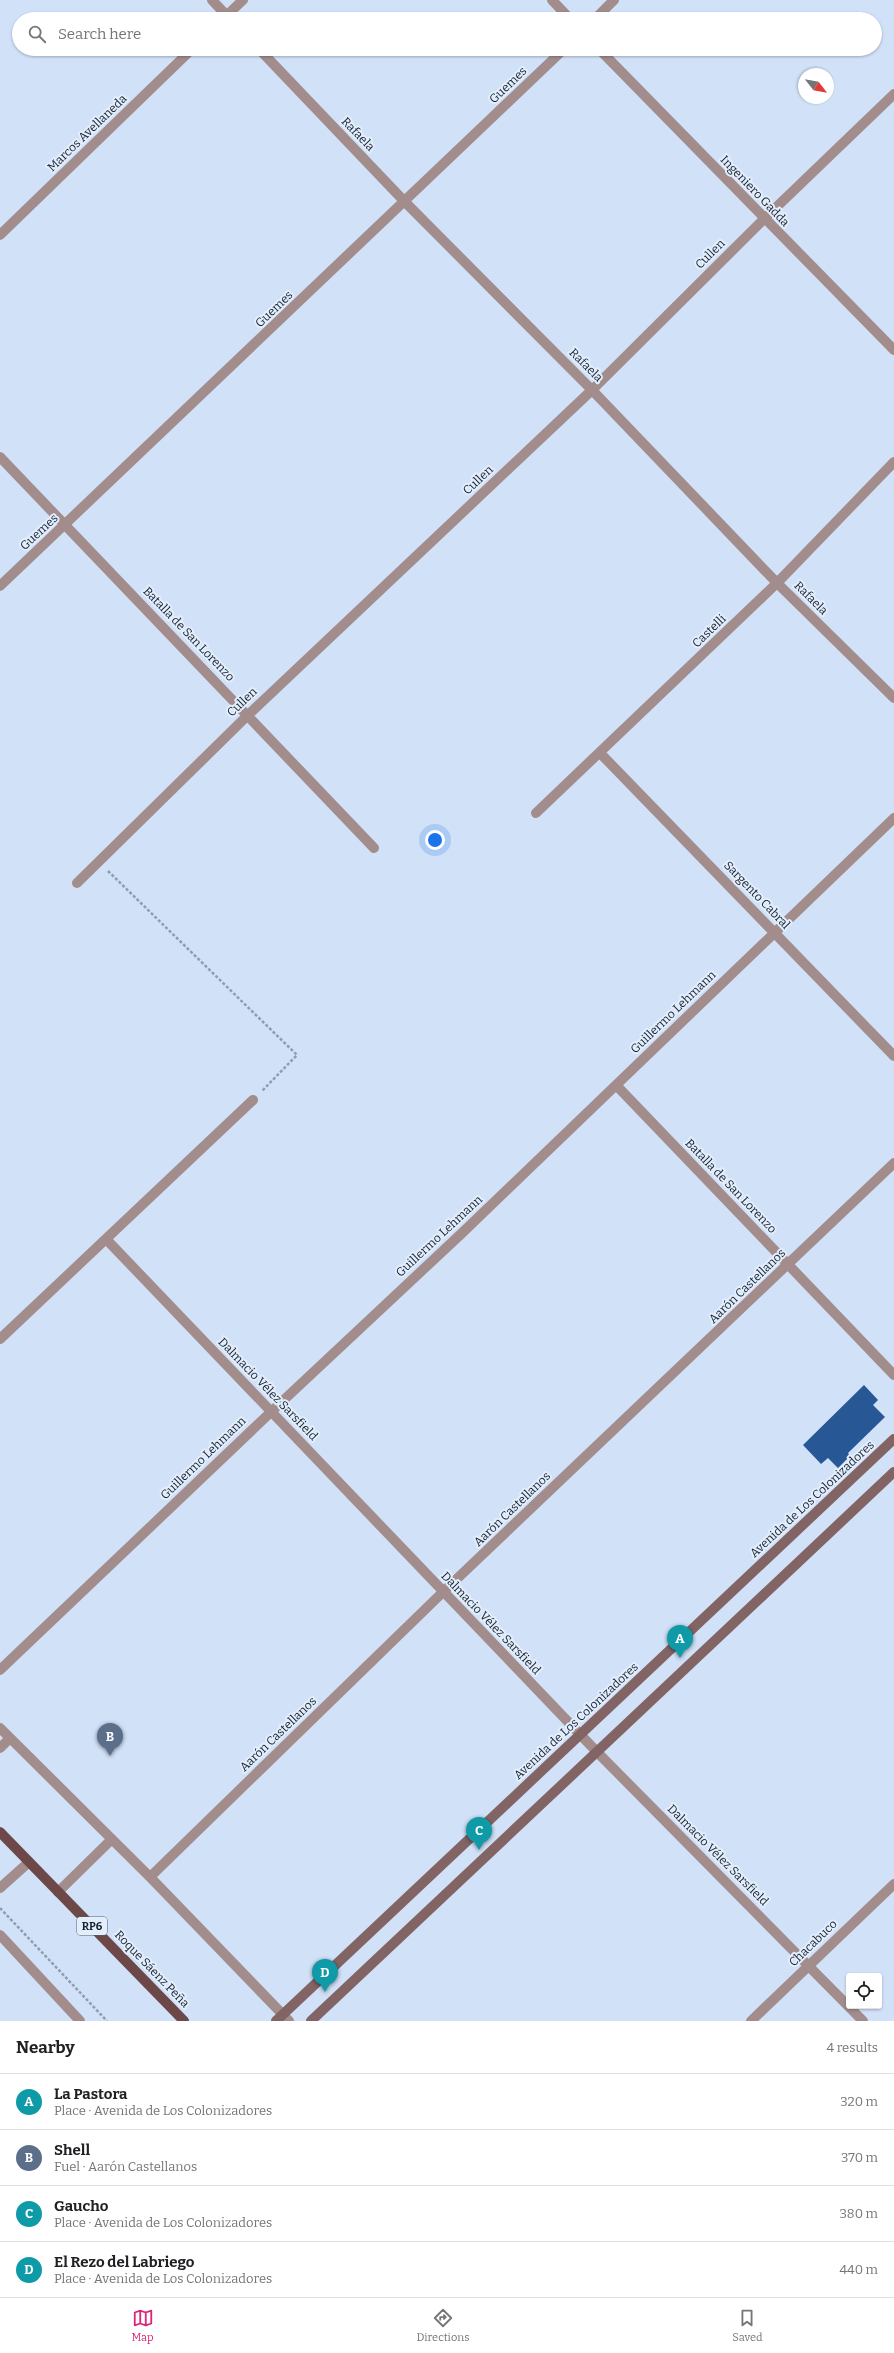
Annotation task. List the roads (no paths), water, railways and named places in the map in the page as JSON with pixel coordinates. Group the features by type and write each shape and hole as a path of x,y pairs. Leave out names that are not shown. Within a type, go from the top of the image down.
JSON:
{"main road":[{"name":"Avenida de Los Colonizadores","path":"282,2019 894,1439"},
{"path":"311,2021 894,1472"},
{"name":"Roque Sáenz Peña","path":"0,1832 184,2021"}],"street":[{"path":"212,0 222,12"},
{"path":"232,12 243,0"},
{"path":"552,0 563,12"},
{"path":"602,12 614,0"},
{"name":"Marcos Avellaneda","path":"0,235 185,56"},
{"name":"Rafaela","path":"266,56 405,202 592,390 777,583 894,698"},
{"name":"Guemes","path":"0,586 66,525 557,56"},
{"name":"Ingeniero Gadda","path":"606,56 894,350"},
{"name":"Cullen","path":"77,883 248,715 592,390 764,219 894,94"},
{"name":"Batalla de San Lorenzo","path":"0,457 374,848"},
{"name":"Castelli","path":"536,813 600,754 777,583 894,462"},
{"name":"Sargento Cabral","path":"600,754 775,931 894,1056"},
{"name":"Guillermo Lehmann","path":"0,1670 272,1411 456,1239 894,818"},
{"name":"Batalla de San Lorenzo","path":"616,1085 894,1375"},
{"path":"0,1339 253,1100"},
{"name":"Aarón Castellanos","path":"150,1877 443,1592 894,1163"},
{"name":"Dalmacio Vélez Sarsfield","path":"106,1239 597,1752 863,2021"},
{"path":"0,1728 150,1877 282,2019"},
{"path":"0,1748 10,1738"},
{"path":"58,1892 112,1838"},
{"path":"0,1888 29,1862"},
{"name":"Chacabuco","path":"751,2021 894,1884"},
{"path":"0,1936 80,2021"}],"place":[{"name":"La Pastora","path":"680,1658"},
{"name":"Shell","path":"110,1756"},
{"name":"Gaucho","path":"479,1850"},
{"name":"El Rezo del Labriego","path":"325,1992"}]}
